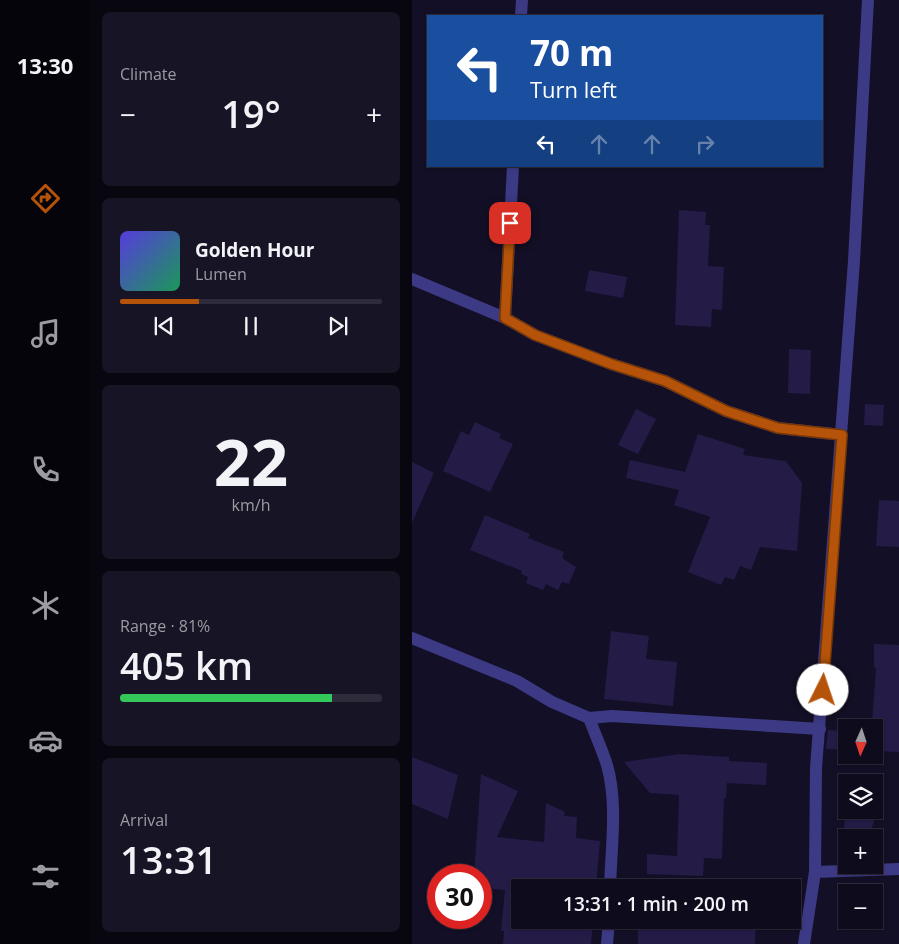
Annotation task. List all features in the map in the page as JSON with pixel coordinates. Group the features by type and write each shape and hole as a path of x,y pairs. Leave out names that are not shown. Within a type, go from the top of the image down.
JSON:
{"street":[{"path":"521,15 522,0"},
{"path":"804,944 815,872 816,768 854,261 868,0"},
{"path":"505,318 513,167"},
{"path":"412,279 505,318 535,335 611,364 665,381 726,411 778,428 842,435"},
{"path":"412,638 517,681 552,702 589,718 612,716 820,729"},
{"path":"589,718 607,766 611,786 610,879"},
{"path":"815,872 898,868"},
{"path":"607,944 608,929"}],"building":[{"path":"679,210 706,212 705,225 710,225 708,266 724,267 722,310 712,309 711,327 675,325"},
{"path":"589,270 627,277 623,298 585,291"},
{"path":"789,349 811,350 810,394 788,393"},
{"path":"865,404 884,405 883,426 864,425"},
{"path":"636,409 656,419 638,454 618,445"},
{"path":"475,422 501,434 499,438 513,444 490,492 443,471 461,431 469,435"},
{"path":"698,434 745,449 743,455 786,461 802,483 797,551 760,547 751,570 740,566 734,580 725,577 721,585 688,572 710,517 674,505 679,490 626,478 630,460 685,472"},
{"path":"412,462 434,473 412,523"},
{"path":"879,500 899,501 899,547 876,546"},
{"path":"485,515 530,534 528,538 564,552 562,558 576,567 569,584 562,582 558,590 546,584 543,590 526,583 528,577 521,574 522,571 470,550"},
{"path":"611,631 649,636 646,659 677,662 673,706 604,699"},
{"path":"874,644 899,645 899,752 883,751 883,719 872,719 876,668 874,667"},
{"path":"828,730 838,731 838,750 826,749"},
{"path":"680,754 729,757 729,761 767,763 766,785 727,783 726,798 724,798 722,859 704,858 703,876 647,874 647,854 677,856 679,795 650,793 624,762"},
{"path":"412,757 458,775 448,819 412,804"},
{"path":"481,774 518,791 497,837 544,842 546,803 565,812 564,816 577,817 576,838 600,841 597,879 511,879 511,929 592,929 591,944 503,944 504,931 501,931 505,890 492,889 492,864 475,864"},
{"path":"845,819 875,819 871,829 844,829"},
{"path":"638,929 756,929 755,944 638,944"}],"route":[{"path":"510,223 505,318 535,335 611,364 665,381 726,411 778,428 842,435 823,690"}]}
